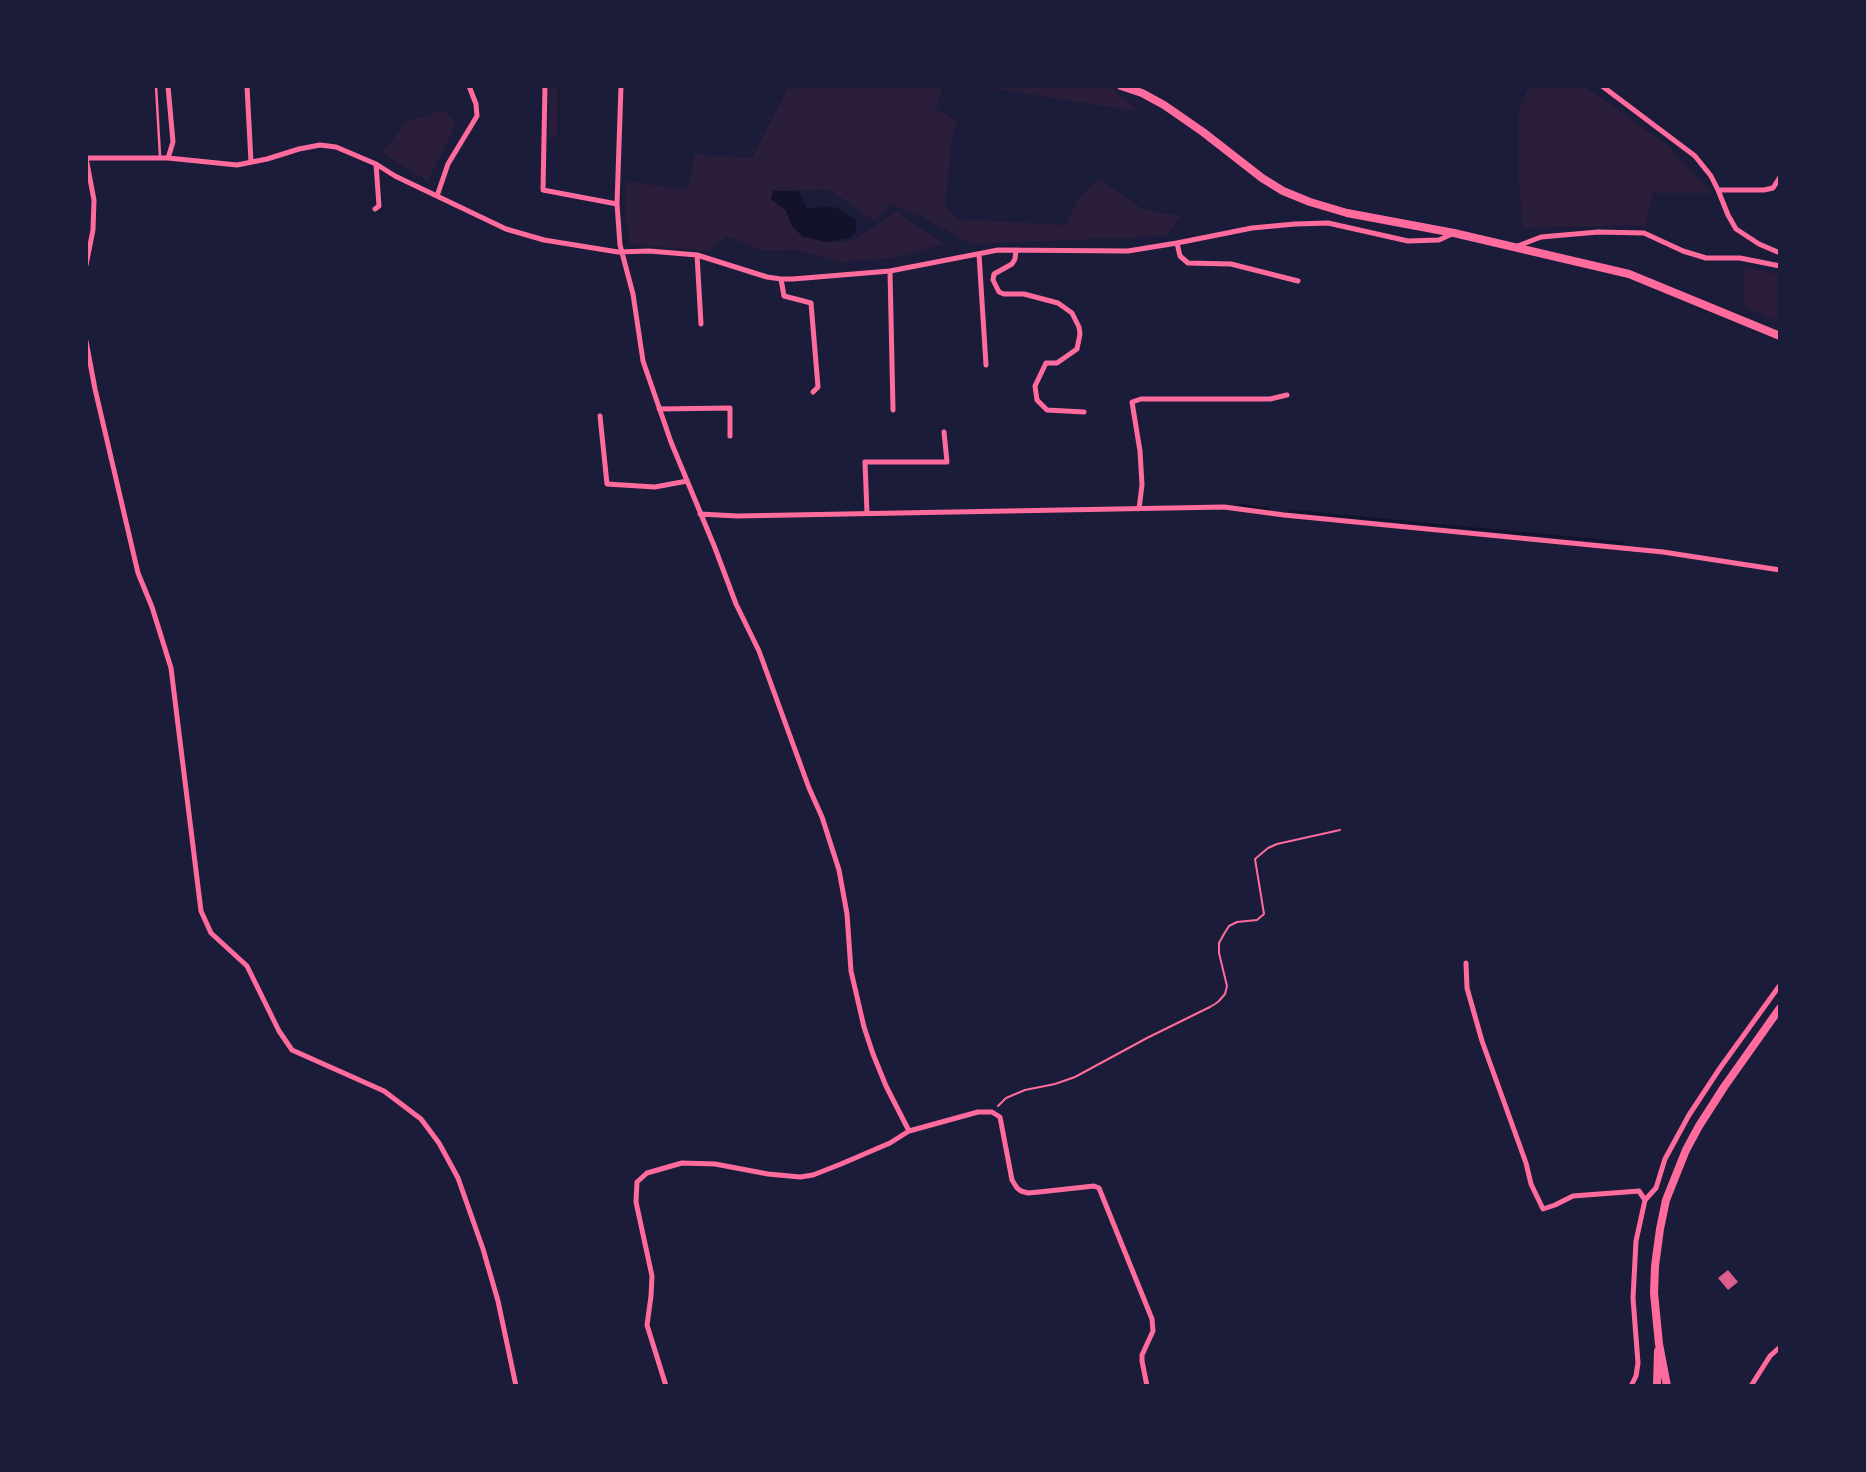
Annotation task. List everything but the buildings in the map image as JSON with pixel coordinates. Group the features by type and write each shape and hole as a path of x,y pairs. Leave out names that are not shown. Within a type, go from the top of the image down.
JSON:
{"main road":[{"path":"1121,86 1164,105 1262,178 1283,191 1310,202 1347,213 1454,233 1629,274 1780,336"},
{"path":"1667,1386 1659,1344 1654,1293 1655,1266 1666,1200 1699,1126 1780,1008"},
{"path":"1657,1386 1659,1344"}],"street":[{"path":"168,86 173,142 168,158"},
{"path":"247,86 251,162"},
{"path":"437,196 447,164 477,116 476,104 469,86"},
{"path":"545,86 543,190 617,204"},
{"path":"621,86 617,204 621,251 632,294 643,361 700,514 736,604 766,669 833,848 847,914 851,971 864,1027 886,1086 909,1131"},
{"path":"1602,86 1695,156 1711,176 1736,229 1759,244 1780,253"},
{"path":"86,265 93,230 94,200 86,158 168,158 237,165 320,145 336,147 376,164 395,176 506,229 544,240 621,251 697,255 781,279 890,271 998,250 1128,251 1252,228 1295,224 1328,223 1408,241 1439,240 1454,233"},
{"path":"376,164 379,206 376,209"},
{"path":"1718,190 1764,190 1773,188 1780,177"},
{"path":"1513,248 1541,237 1598,232 1644,233 1683,251 1706,258 1740,258 1780,266"},
{"path":"1177,243 1180,256 1188,263 1231,264 1298,281"},
{"path":"1016,250 1012,264 994,274 993,280 999,292 1024,293 1058,303 1072,313 1079,327 1080,342 1077,349 1057,363 1046,363 1035,386 1037,400 1047,410 1084,412"},
{"path":"979,254 986,365"},
{"path":"697,255 701,324"},
{"path":"890,271 893,410"},
{"path":"781,279 784,296 811,303 818,387 813,392"},
{"path":"86,341 138,573 171,668 201,911 211,933 247,966 279,1031 292,1050 384,1091 421,1119 439,1143 458,1178 484,1249 516,1386"},
{"path":"1139,509 1142,485 1140,451 1132,402 1270,399 1287,395"},
{"path":"659,409 730,408 730,436"},
{"path":"600,416 607,484 654,487 687,481"},
{"path":"867,513 865,462 947,462 944,432"},
{"path":"700,514 737,516 1224,507 1663,552 1780,570"},
{"path":"1466,963 1467,988 1482,1041 1542,1209 1573,1196 1639,1191 1645,1200"},
{"path":"1631,1386 1638,1363 1633,1298 1636,1241 1645,1200 1656,1188 1665,1159 1689,1115 1780,985"},
{"path":"666,1386 647,1325 652,1276 636,1202 637,1182 647,1173 682,1163 715,1164 800,1177 813,1175 890,1143 909,1131 978,1112 992,1112 1000,1117 1012,1180 1021,1191 1040,1192 1094,1186 1099,1188 1152,1320 1153,1331 1142,1355 1147,1386"},
{"path":"1751,1386 1770,1356 1780,1347"}],"lane":[{"path":"156,86 160,158"}],"path":[{"path":"992,1112 1006,1098 1025,1090 1075,1077 1218,1002 1225,994 1227,986 1219,943 1229,926 1237,922 1257,920 1264,914 1255,859 1268,848 1278,844 1340,830"}],"shaded area":[{"path":"549,86 557,86 557,137 549,137"},
{"path":"789,86 943,86 936,109 957,121 952,138 945,204 958,219 1066,225 1077,200 1099,179 1144,210 1181,216 1167,236 972,244 891,204 875,221 828,189 773,191 771,200 786,210 792,226 827,242 852,241 896,211 944,244 886,259 839,262 796,250 765,251 726,236 709,251 630,244 626,222 626,181 686,190 691,179 694,154 752,158"},
{"path":"978,86 1108,86 1141,112"},
{"path":"1530,86 1584,86 1666,144 1712,193 1653,193 1646,225 1523,228 1518,172 1519,107"},
{"path":"445,110 456,123 428,181 382,153 407,121"},
{"path":"773,191 798,191 807,208 835,207 856,220 856,232 850,238 827,242 803,237 792,226 786,210 771,199"},
{"path":"1744,266 1780,275 1780,323 1744,306"}],"waterway":[{"path":"1239,505 1269,509"},
{"path":"1290,511 1624,543"}]}
